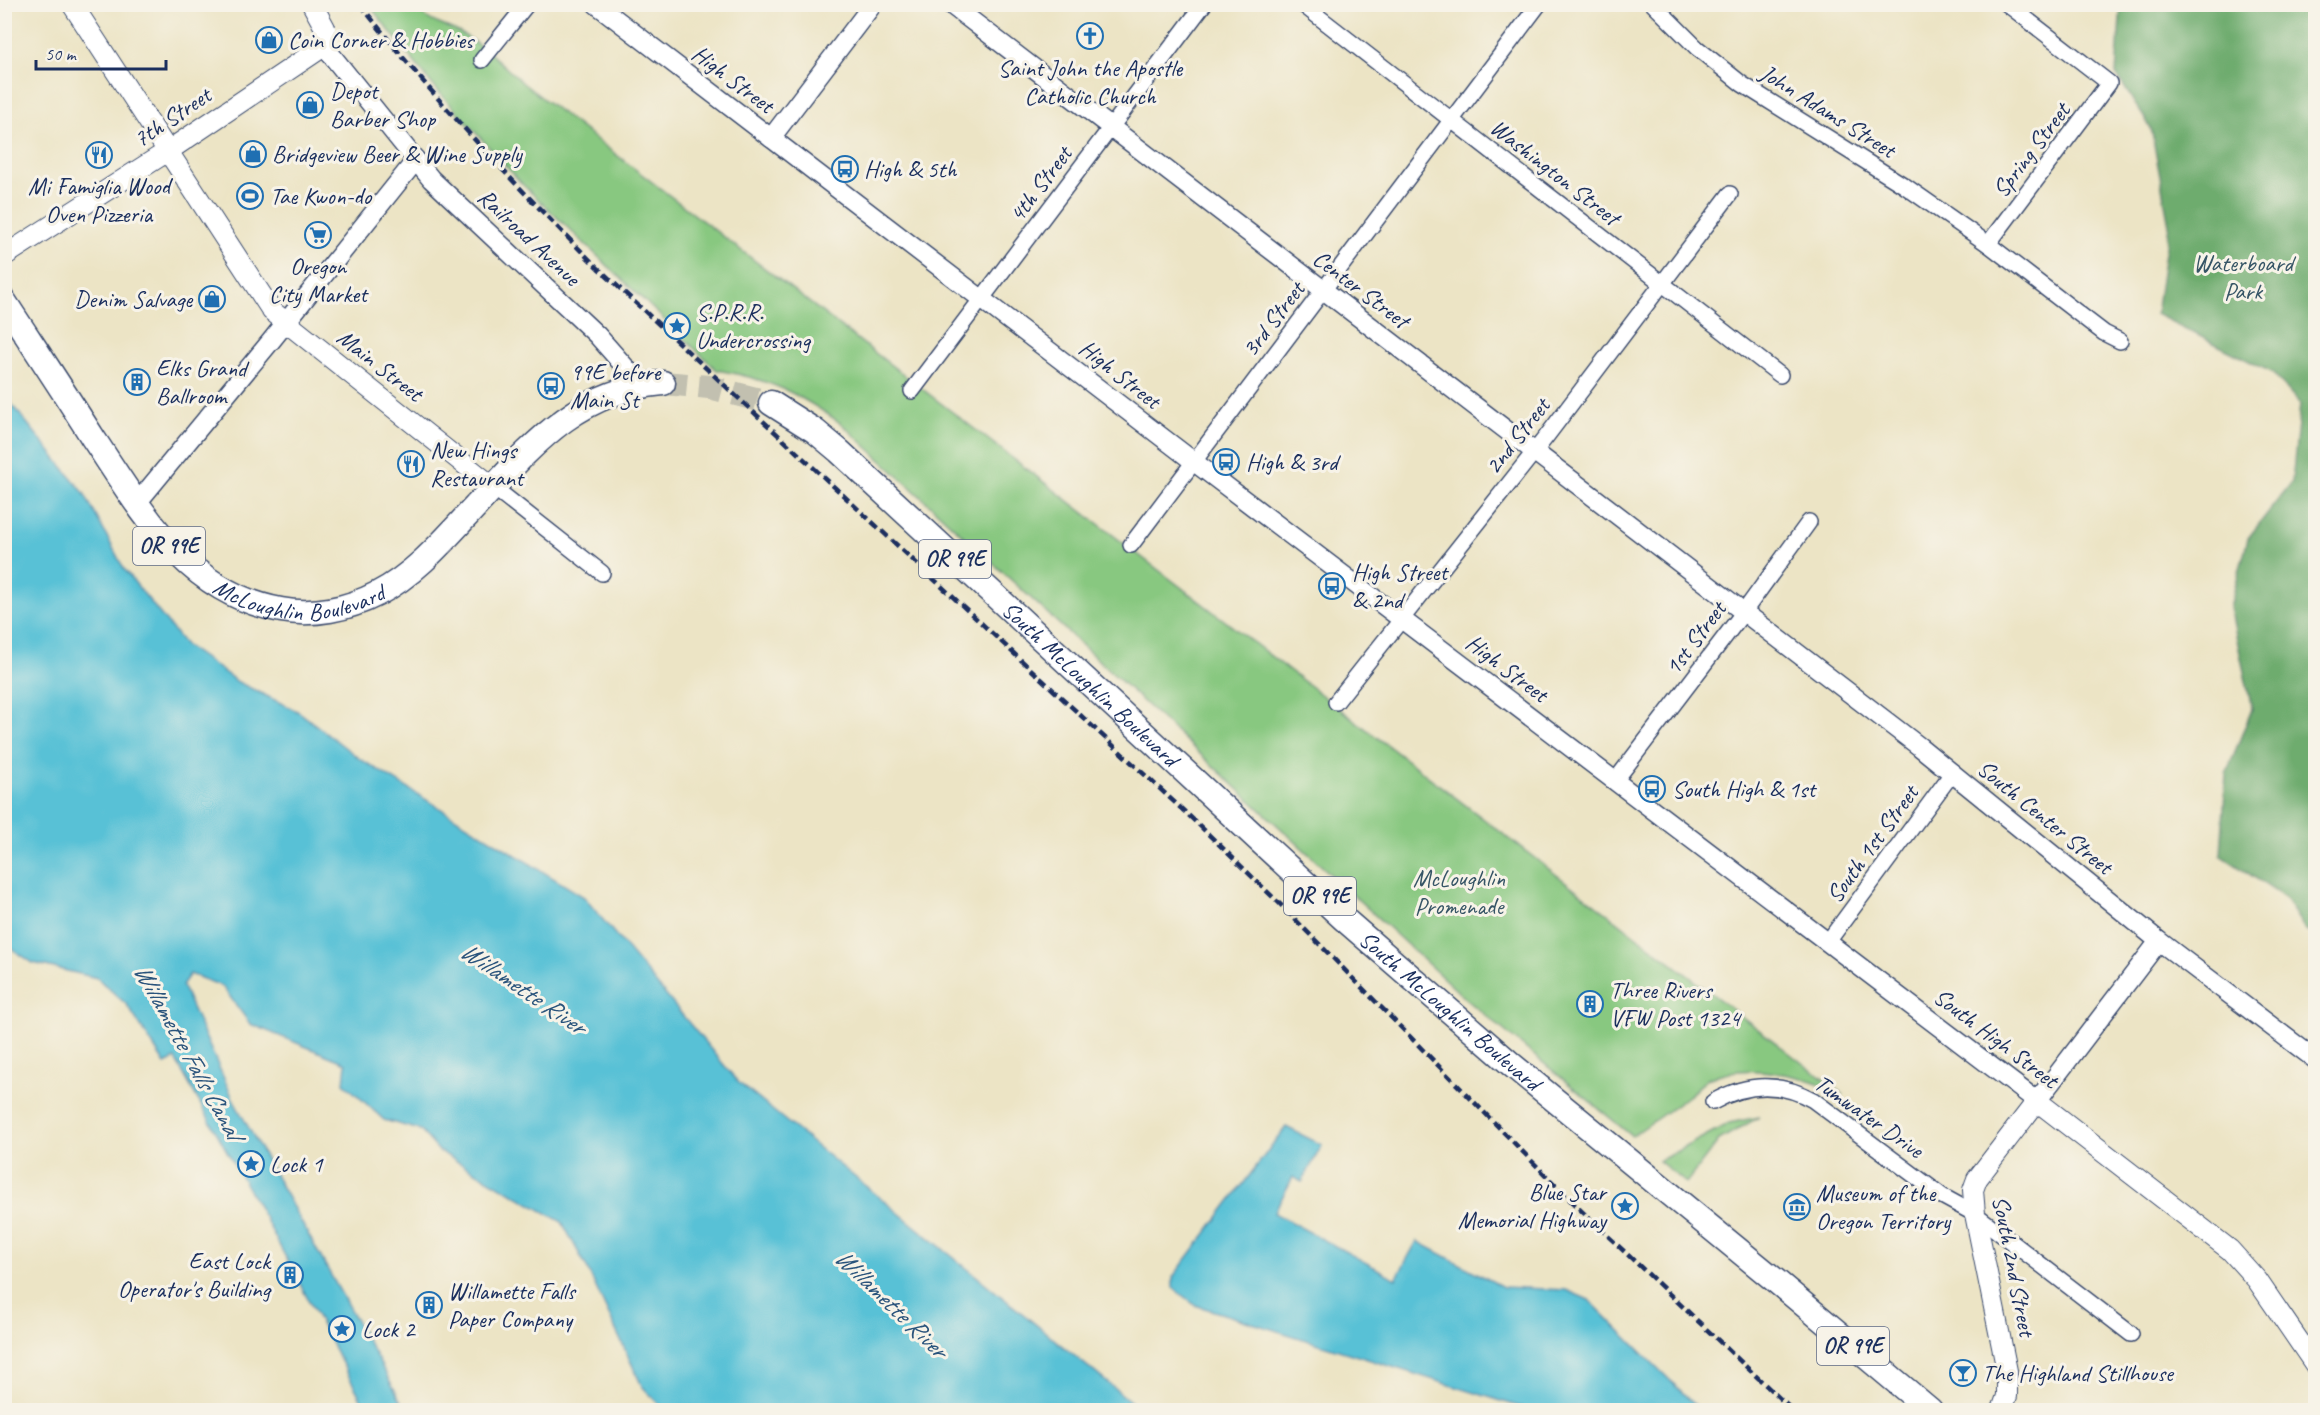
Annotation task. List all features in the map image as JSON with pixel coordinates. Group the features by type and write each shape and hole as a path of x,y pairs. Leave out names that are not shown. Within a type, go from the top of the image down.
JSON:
{"highway":[{"name":"McLoughlin Boulevard","path":"4,301 136,503 169,545 211,583 227,593 264,607 302,613 358,603 390,586 422,561 541,437 564,419 600,399 652,384"},
{"name":"South McLoughlin Boulevard","path":"771,403 815,431 839,451 1247,830 1396,965 1520,1071 1930,1410"}],"main road":[{"name":"Main Street","path":"72,4 262,298 286,323 493,487"},
{"name":"Railroad Avenue","path":"312,4 325,28 324,46"},
{"name":"7th Street","path":"4,255 168,151 324,46"},
{"name":"South 2nd Street","path":"2002,1410 2007,1396 2007,1371 1975,1214 1973,1190 1977,1179 2037,1101"},
{"name":"South High Street","path":"2037,1101 2230,1250 2257,1280 2316,1366"}],"street":[{"path":"482,60 527,4"},
{"name":"High Street","path":"596,4 1615,781"},
{"path":"771,138 873,4"},
{"name":"Center Street","path":"950,4 1743,613"},
{"name":"4th Street","path":"912,391 1204,4"},
{"name":"Washington Street","path":"1302,4 1780,375"},
{"name":"3rd Street","path":"1131,545 1539,4"},
{"name":"John Adams Street","path":"1653,4 1697,48 1742,84 1905,186 1988,244 2104,333 2120,340"},
{"name":"Spring Street","path":"1988,244 2109,83 2007,4"},
{"name":"Railroad Avenue","path":"324,46 431,180 652,384"},
{"path":"136,503 286,323 416,160"},
{"name":"2nd Street","path":"1336,702 1534,451 1730,194"},
{"name":"Main Street","path":"493,487 602,573"},
{"name":"1st Street","path":"1615,781 1809,522"},
{"name":"South Center Street","path":"1743,613 1953,772 2159,941 2316,1060"},
{"name":"South 1st Street","path":"1827,943 1953,772"},
{"name":"South High Street","path":"1615,781 2037,1101"},
{"name":"South 2nd Street","path":"2037,1101 2159,941"},
{"name":"Tumwater Drive","path":"1713,1102 1745,1088 1773,1086 1800,1092 1853,1128 1942,1196 1975,1214 2131,1334"}],"green space":[{"name":"McLoughlin Promenade","path":"369,5 416,5 420,12 430,20 455,30 479,45 524,84 1844,1095 1814,1082 1778,1073 1741,1071 1724,1073 1707,1080 1632,1136 1467,1000 843,425 784,389 753,378 717,370 523,185 431,83"},
{"name":"Waterboard Park","path":"2121,5 2315,5 2315,935 2306,931 2285,898 2221,855 2226,774 2252,709 2230,607 2248,538 2292,482 2300,404 2273,373 2156,314 2169,225 2151,128 2116,74"},
{"path":"1759,1117 1719,1140 1686,1183 1659,1161 1729,1123"}],"water":[{"path":"5,396 84,493 124,569 185,645 238,682 299,712 360,759 584,897 739,1083 1141,1410 664,1410 642,1386 587,1268 562,1222 439,1151 420,1130 384,1120 344,1083 346,1063 250,1024 222,986 190,974 182,985 235,1103 406,1410 367,1410 268,1224 175,1059 165,1064 127,1005 97,978 33,963 5,944"},
{"path":"1286,1127 1322,1145 1302,1182 1293,1177 1274,1213 1396,1279 1417,1241 1503,1287 1566,1290 1589,1300 1700,1410 1530,1410 1195,1305 1173,1288 1173,1277"}],"tunnel":[{"path":"663,383 709,387 771,403"}],"railway":[{"path":"360,4 475,140 598,268 1199,825 1280,904 1572,1202 1792,1410"}],"place":[{"name":"Saint John the Apostle Catholic Church","path":"1090,36"},
{"name":"Coin Corner & Hobbies","path":"269,40"},
{"name":"Depot Barber Shop","path":"310,105"},
{"name":"Bridgeview Beer & Wine Supply","path":"253,154"},
{"name":"Mi Famiglia Wood Oven Pizzeria","path":"99,155"},
{"name":"High & 5th","path":"845,169"},
{"name":"Tae Kwon-do","path":"250,196"},
{"name":"Oregon City Market","path":"318,235"},
{"name":"Denim Salvage","path":"212,299"},
{"name":"S.P.R.R. Undercrossing","path":"677,326"},
{"name":"Elks Grand Ballroom","path":"137,382"},
{"name":"99E before Main St","path":"551,386"},
{"name":"High & 3rd","path":"1226,462"},
{"name":"New Hings Restaurant","path":"411,464"},
{"name":"High Street & 2nd","path":"1332,586"},
{"name":"South High & 1st","path":"1652,789"},
{"name":"Three Rivers VFW Post 1324","path":"1590,1004"},
{"name":"Lock 1","path":"251,1164"},
{"name":"Blue Star Memorial Highway","path":"1625,1206"},
{"name":"Museum of the Oregon Territory","path":"1797,1207"},
{"name":"East Lock Operator's Building","path":"290,1275"},
{"name":"Willamette Falls Paper Company","path":"429,1305"},
{"name":"Lock 2","path":"342,1329"},
{"name":"The Highland Stillhouse","path":"1963,1373"}],"water label":[{"name":"Willamette River","path":"523,988"},
{"name":"Willamette Falls Canal","path":"188,1051"},
{"name":"Willamette River","path":"891,1303"}]}
